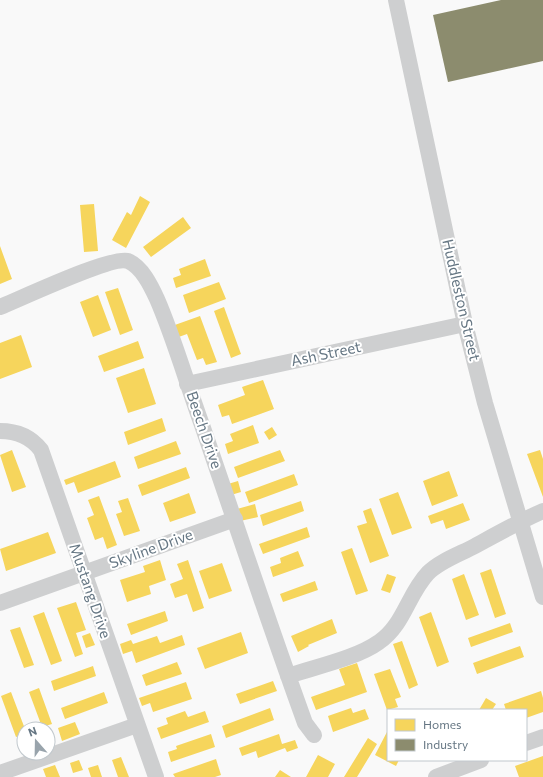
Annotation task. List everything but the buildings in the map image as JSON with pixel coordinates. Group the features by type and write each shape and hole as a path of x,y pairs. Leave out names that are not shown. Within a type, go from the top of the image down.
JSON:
{"street":[{"name":"Huddleston Street","path":"396,0 465,324 485,403 543,594"},
{"name":"Beech Drive","path":"0,307 87,271 118,261 127,261 135,265 146,279 157,299 188,384 235,519 267,619 305,723 314,736"},
{"name":"Ash Street","path":"188,384 465,324"},
{"name":"Mustang Drive","path":"0,431 17,432 35,442 41,450 156,777"},
{"path":"288,676 362,651 379,643 390,633 404,615 416,589 428,573 446,561 543,511"},
{"name":"Skyline Drive","path":"0,603 235,519"},
{"path":"0,773 137,725"},
{"path":"527,743 543,737"},
{"path":"436,777 478,761"}]}
